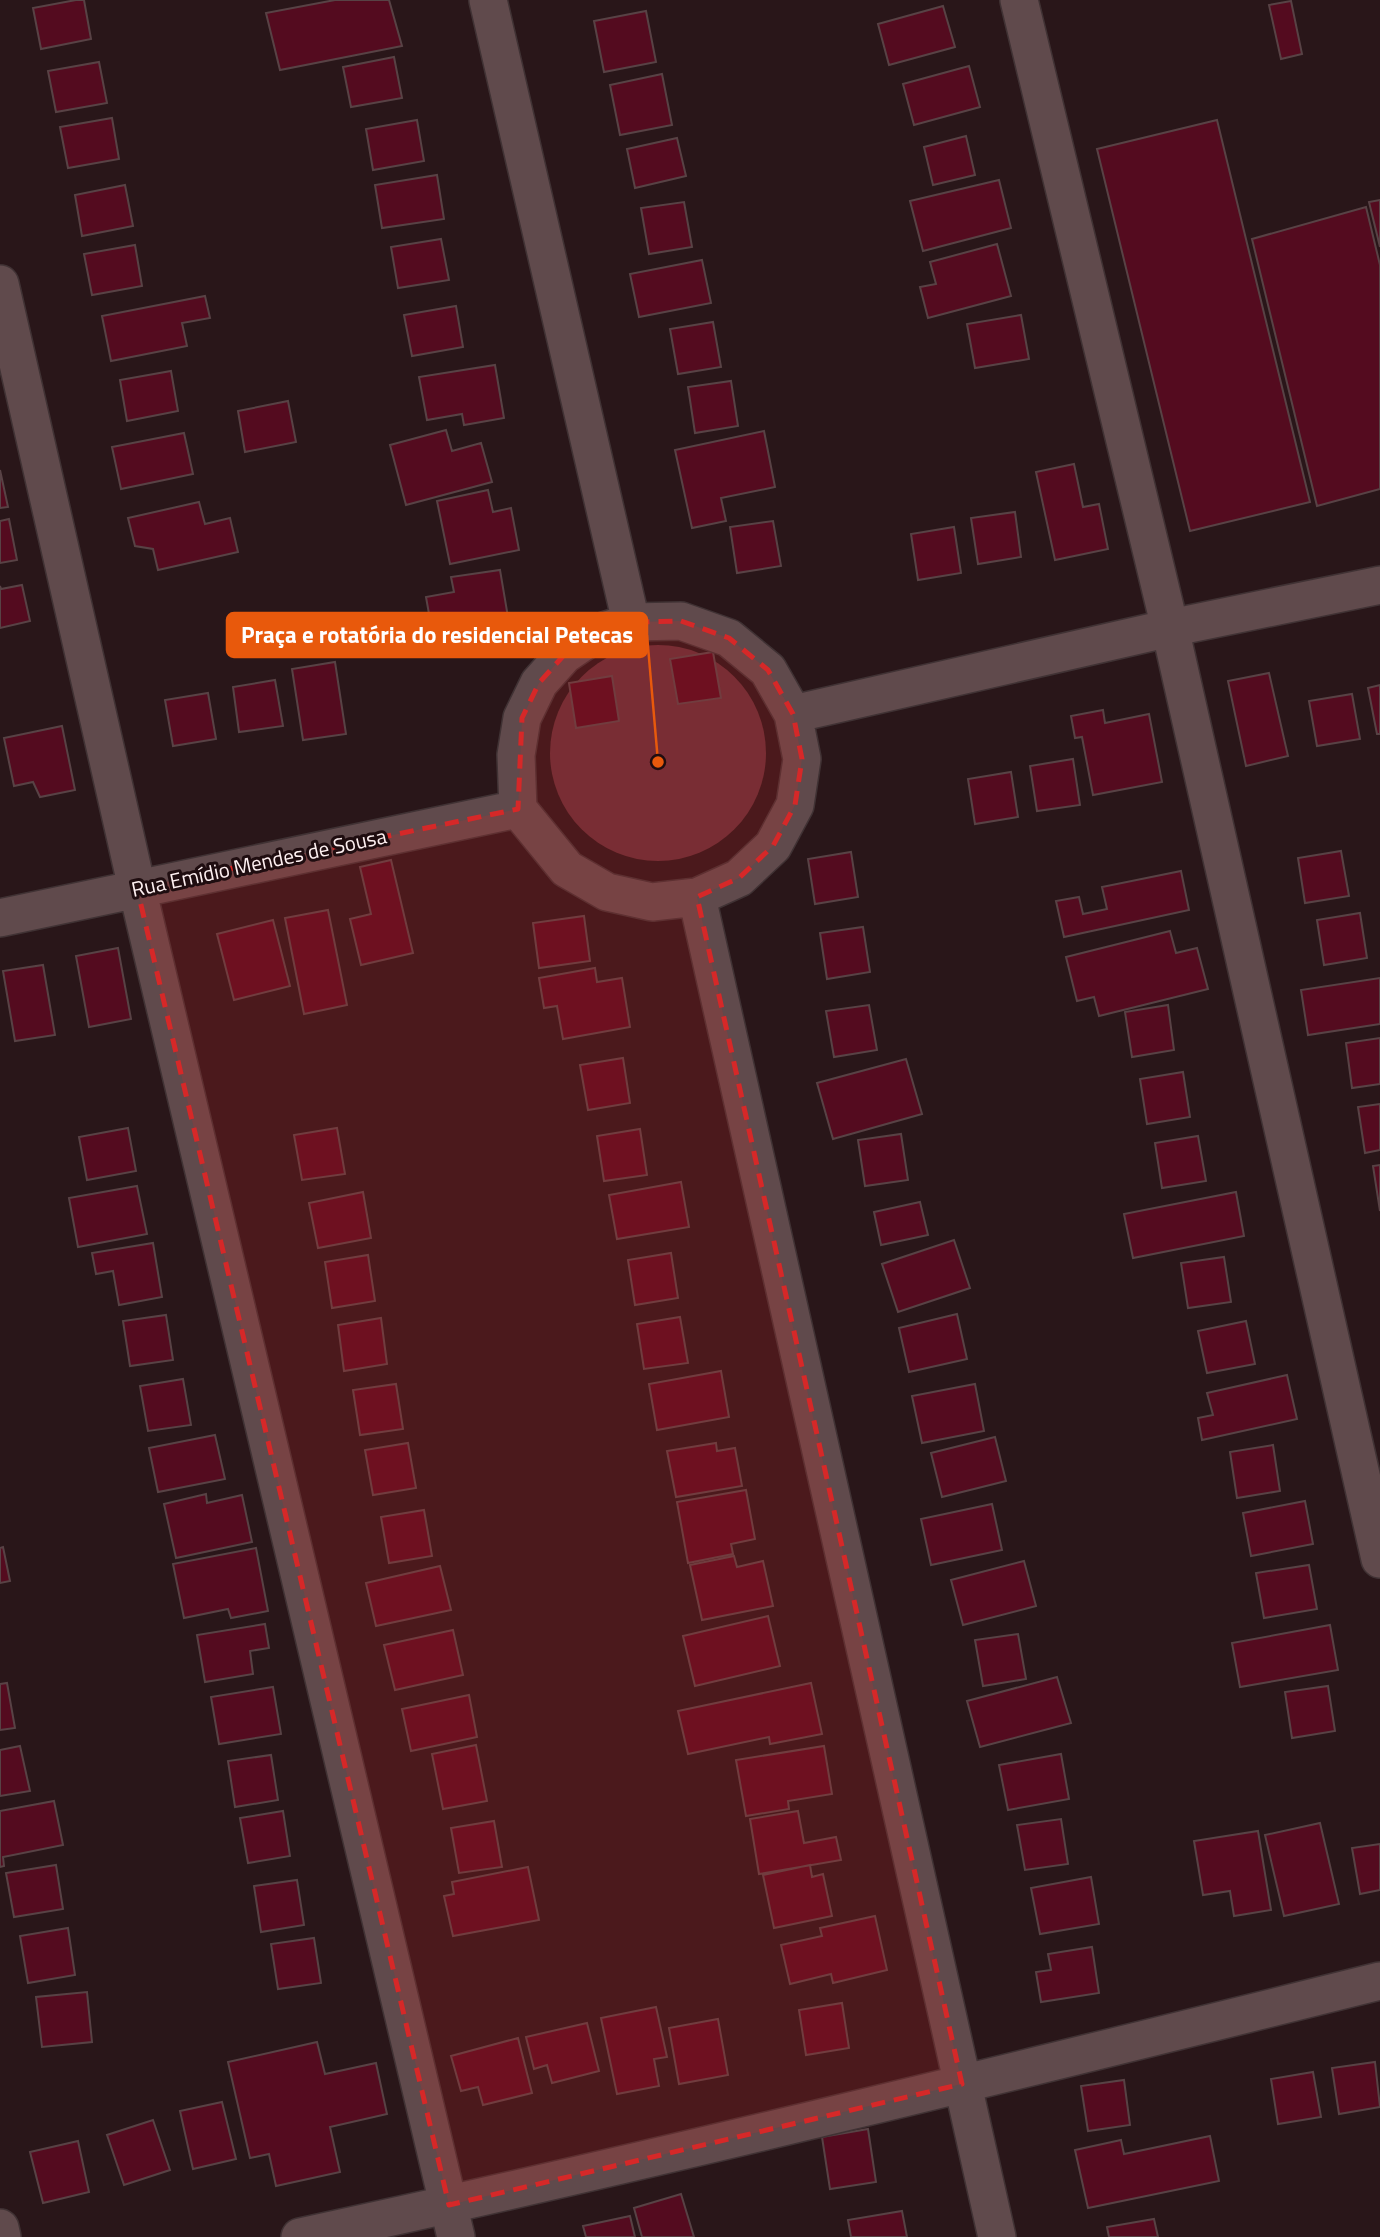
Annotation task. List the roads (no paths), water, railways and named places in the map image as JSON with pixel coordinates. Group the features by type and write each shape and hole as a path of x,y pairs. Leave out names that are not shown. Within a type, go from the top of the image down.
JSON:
{"street":[{"path":"488,0 631,622"},
{"path":"1019,0 1170,628 1380,1559"},
{"path":"0,284 137,888 453,2221"},
{"path":"793,714 1170,628 1380,585"},
{"path":"681,621 729,638 768,670 793,714 802,759 797,794 795,805 774,846 739,878 698,897 652,902 607,892 567,869 518,809 516,755 523,718 539,683 564,655 595,634 631,622 681,621"},
{"name":"Rua Emídio Mendes de Sousa","path":"0,918 518,809"},
{"path":"698,897 997,2237"},
{"path":"300,2237 453,2221 962,2084 1380,1981"},
{"path":"0,2228 2,2237"}],"place":[{"name":"Praça e rotatória do residencial Petecas","path":"658,762"}]}
